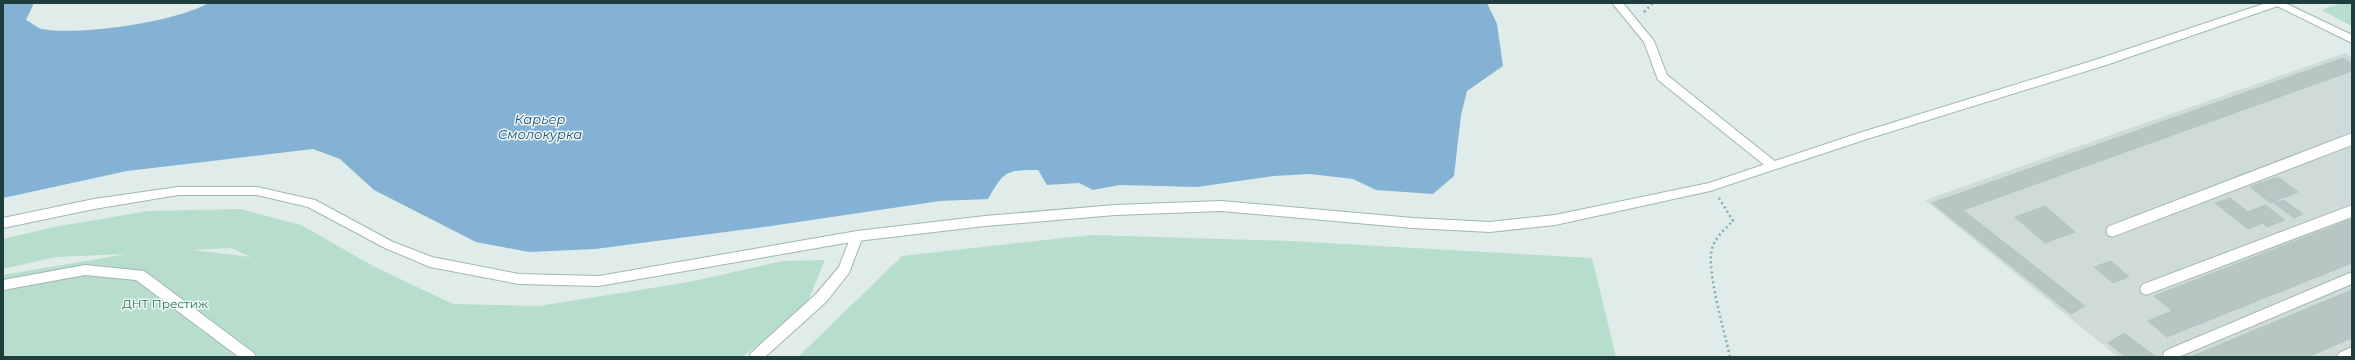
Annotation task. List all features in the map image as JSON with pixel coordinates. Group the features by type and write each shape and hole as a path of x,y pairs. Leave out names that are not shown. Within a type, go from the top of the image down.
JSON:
{"street":[{"path":"1617,3 1649,41 1662,77 1772,165"},
{"path":"3,223 94,204 178,191 257,191 311,203 352,223 389,245 430,262 519,279 584,281 599,281 857,236 985,221 1069,214 1221,206 1413,223 1490,227 1555,220 1710,187 1772,165 2102,62 2276,3 2352,39"},
{"path":"756,357 821,298 844,269 857,236"},
{"path":"3,285 85,270 139,275 249,357"}],"lane":[{"path":"2112,230 2352,139"},
{"path":"2146,289 2352,211"},
{"path":"2172,357 2169,355 2352,278"},
{"path":"2343,357 2352,353"}],"path":[{"path":"1710,187 1727,208 1733,221 1717,237 1710,253 1715,286 1730,357"}],"shaded area":[{"path":"2345,53 2352,57 2352,357 2118,357 1925,200"}],"green space":[{"path":"2342,3 2352,3 2352,26 2321,10"},
{"name":"ДНТ Престиж","path":"240,209 301,225 375,267 453,304 539,306 689,282 783,261 825,260 805,308 742,357 3,357 3,275 126,254 56,257 3,269 3,239 54,227 148,211","holes":["231,248 251,257 193,250"]},
{"path":"1091,235 1291,241 1592,258 1616,357 798,357 902,256"}],"water":[{"name":"Карьер Смолокурка","path":"3,3 34,3 26,20 42,29 79,31 127,26 151,21 193,10 208,3 1487,3 1497,24 1503,66 1467,91 1461,115 1454,176 1433,194 1376,190 1353,179 1310,174 1274,176 1197,187 1120,185 1093,190 1079,183 1047,185 1038,170 1019,171 1007,174 1002,178 988,199 940,201 771,226 595,249 529,252 476,242 374,190 340,159 313,149 127,171 3,198"}],"building":[{"path":"2343,58 2352,64 2352,71 1963,210 2085,306 2071,314 1932,203"},
{"path":"2278,177 2298,192 2284,198 2264,182"},
{"path":"2262,182 2282,198 2271,203 2250,187"},
{"path":"2230,198 2248,212 2265,205 2285,220 2267,227 2263,223 2248,229 2215,203"},
{"path":"2284,200 2303,214 2294,218 2274,203"},
{"path":"2045,206 2075,232 2045,243 2015,217"},
{"path":"2352,219 2352,263 2167,337 2148,321 2172,311 2154,296"},
{"path":"2111,261 2129,277 2113,283 2094,267"},
{"path":"2352,290 2352,338 2307,357 2190,357"},
{"path":"2124,333 2156,357 2126,357 2108,343"}]}
